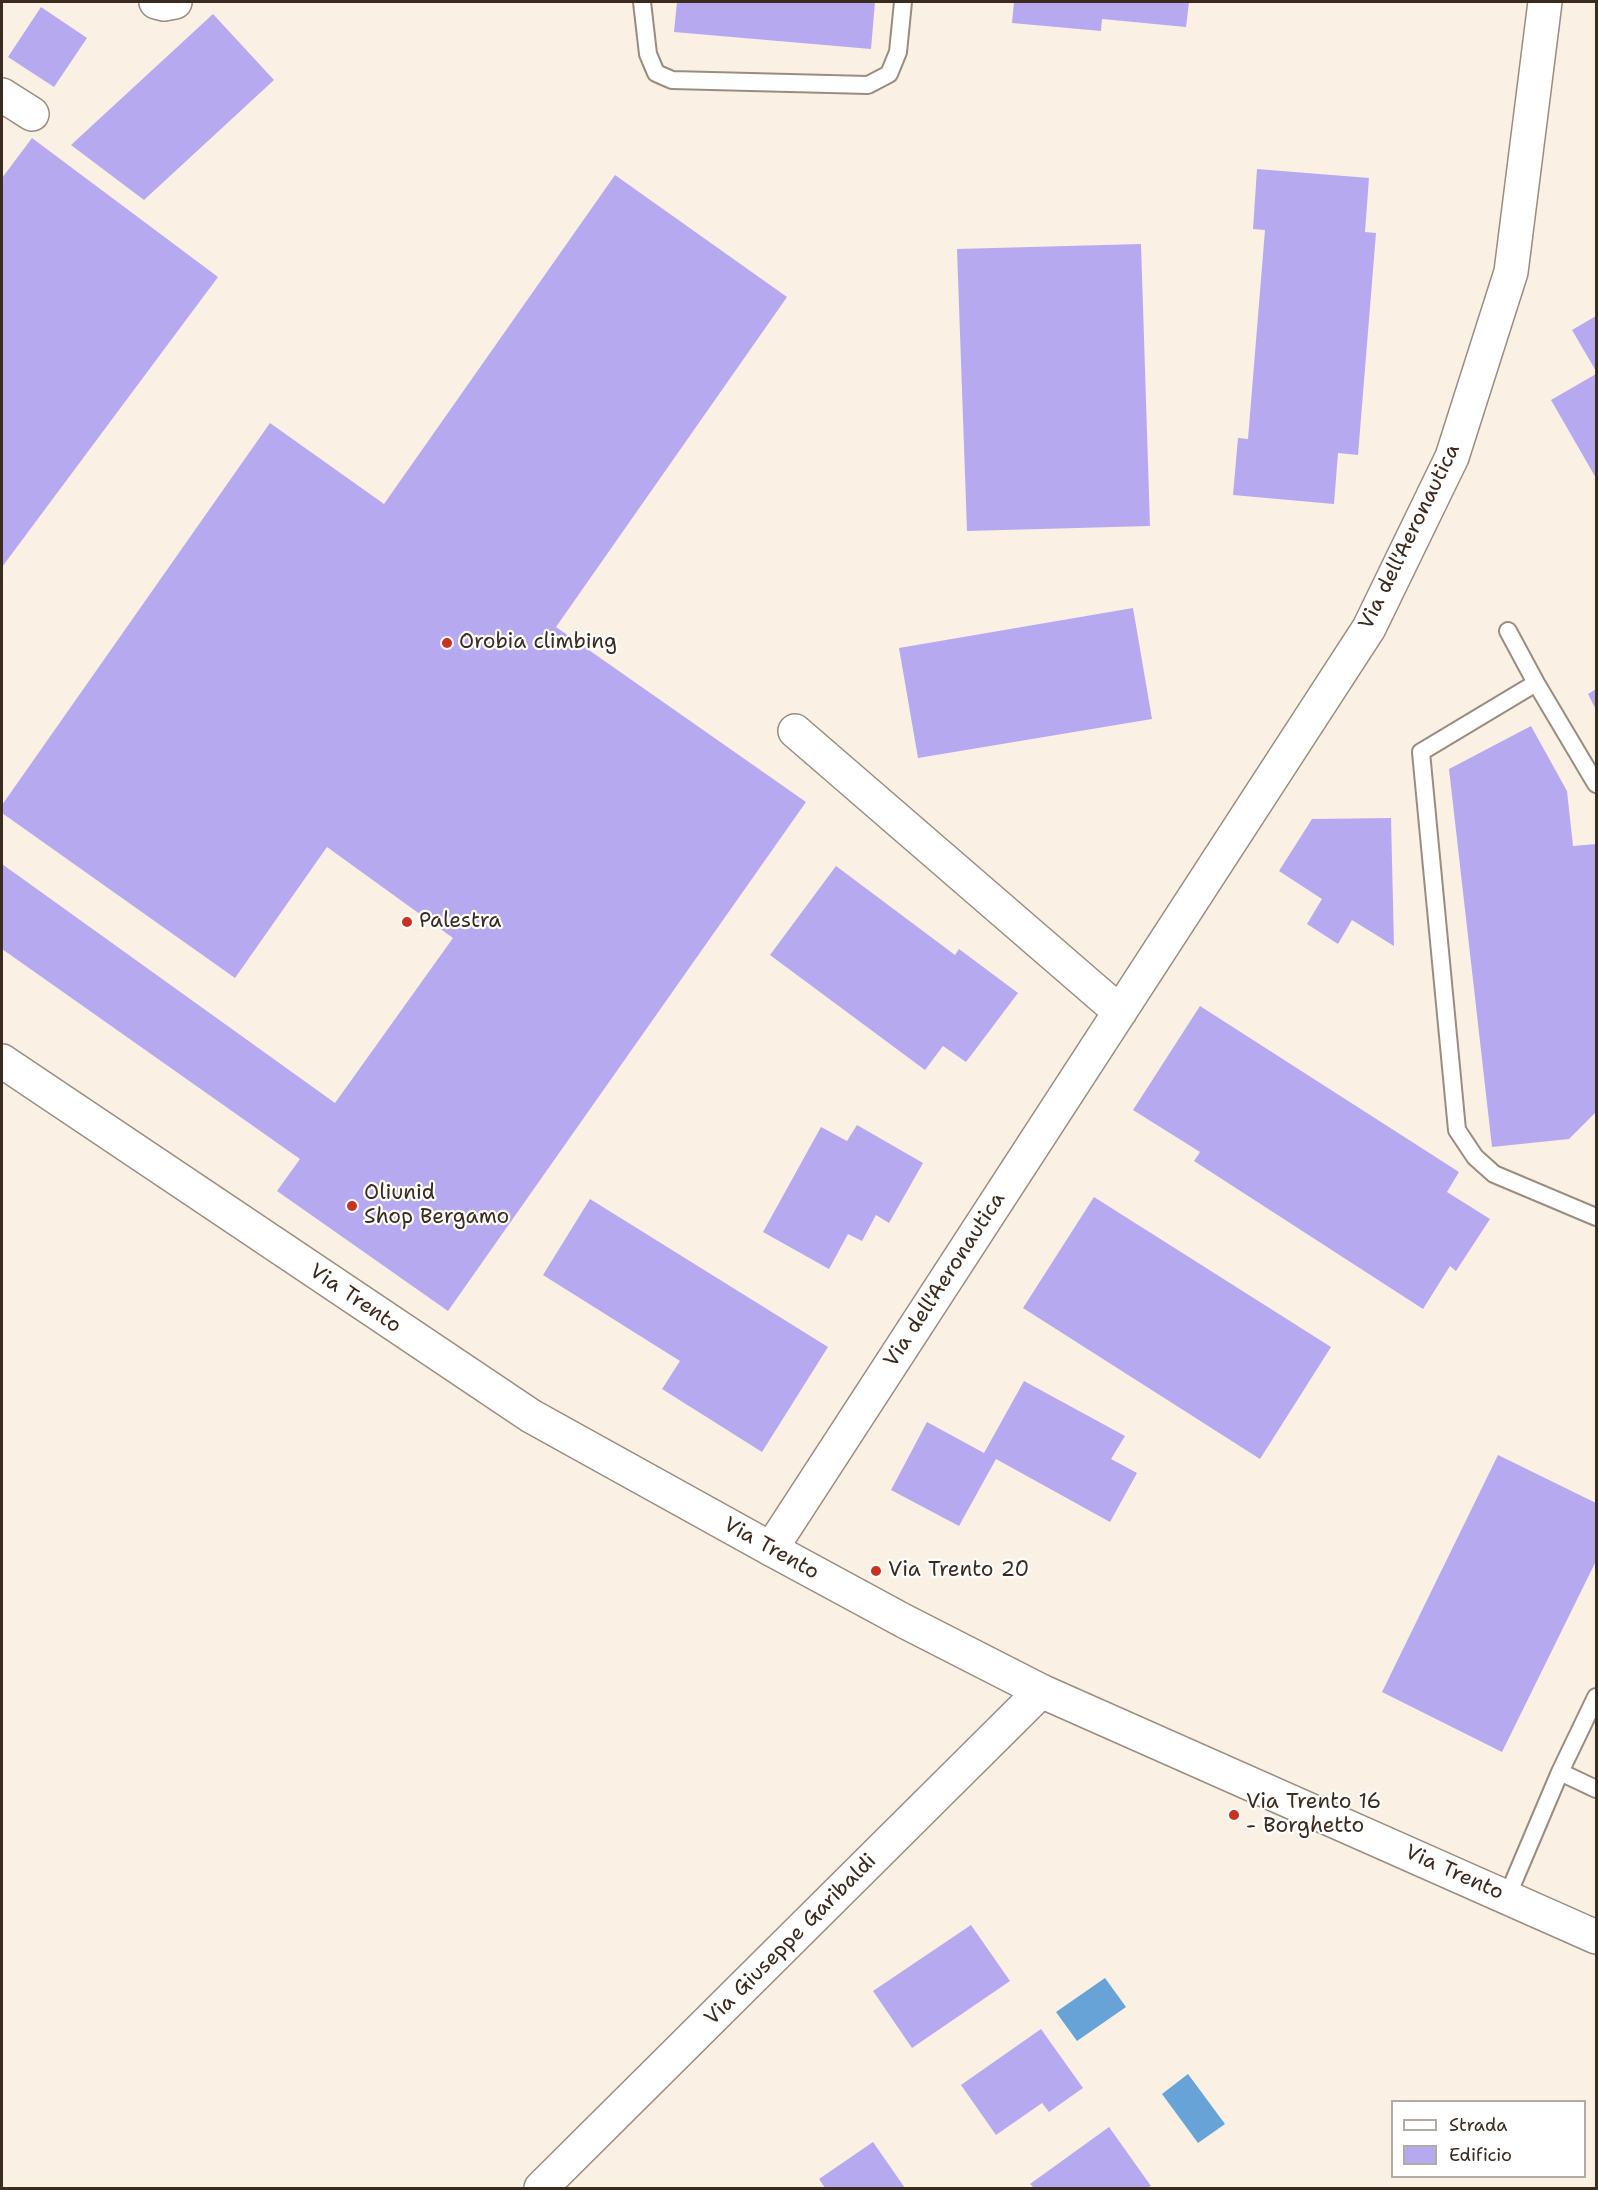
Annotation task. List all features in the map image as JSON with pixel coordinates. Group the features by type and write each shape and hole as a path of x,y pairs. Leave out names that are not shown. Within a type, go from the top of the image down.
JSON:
{"street":[{"path":"156,2 164,4 175,2"},
{"name":"Via dell'Aeronautica","path":"771,1549 1369,628 1452,457 1511,272 1545,2"},
{"path":"2,94 32,114"},
{"path":"795,731 1119,1012"},
{"name":"Via Trento","path":"2,1061 531,1416 771,1549 894,1616 1041,1691 1596,1937"},
{"name":"Via Giuseppe Garibaldi","path":"541,2188 1041,1691"}],"lane":[{"path":"642,2 648,54 656,73 672,80 868,86 890,74 898,52 903,2"},
{"path":"1508,631 1596,784"},
{"path":"1536,683 1421,753 1457,1130 1475,1157 1494,1174 1596,1217"},
{"path":"1507,1897 1560,1772 1596,1697"},
{"path":"1560,1772 1596,1789"}],"water":[{"path":"1105,1978 1126,2007 1077,2041 1056,2012"},
{"path":"1188,2074 1225,2124 1198,2143 1162,2094"}],"building":[{"path":"677,2 875,2 871,49 674,32"},
{"path":"1014,2 1189,2 1186,27 1102,19 1101,31 1012,23"},
{"path":"41,7 87,38 54,87 8,57"},
{"path":"213,14 274,80 144,200 71,145"},
{"path":"32,138 218,277 2,567 2,178"},
{"path":"1257,169 1369,178 1365,232 1376,233 1358,455 1338,453 1334,504 1233,495 1238,438 1248,439 1265,230 1253,229"},
{"path":"615,175 787,297 556,627 806,802 448,1311 277,1191 300,1159 2,949 2,864 335,1103 453,938 327,847 235,978 2,813 2,805 270,423 384,504"},
{"path":"1141,244 1150,526 967,531 957,249"},
{"path":"1596,316 1596,371 1572,330"},
{"path":"1596,374 1596,478 1551,400"},
{"path":"1133,608 1152,719 918,758 899,648"},
{"path":"1596,689 1596,710 1588,694"},
{"path":"1531,726 1567,791 1573,846 1596,844 1596,1112 1569,1139 1492,1147 1449,769"},
{"path":"1391,818 1394,946 1352,920 1338,944 1307,924 1322,899 1279,871 1312,819"},
{"path":"836,866 955,955 959,949 1018,993 966,1062 943,1046 925,1070 770,955"},
{"path":"1200,1006 1459,1172 1447,1192 1490,1219 1456,1271 1450,1266 1423,1309 1194,1161 1200,1152 1133,1110"},
{"path":"857,1125 923,1163 889,1223 876,1215 862,1241 848,1234 829,1269 763,1232 821,1127 847,1141"},
{"path":"1094,1197 1331,1347 1260,1459 1023,1308"},
{"path":"590,1199 828,1347 762,1452 662,1389 680,1361 543,1275"},
{"path":"1024,1381 1125,1436 1111,1459 1137,1473 1110,1522 996,1459 959,1526 891,1490 927,1422 984,1453"},
{"path":"1498,1455 1596,1503 1596,1561 1502,1752 1382,1692"},
{"path":"971,1925 1010,1981 912,2048 873,1991"},
{"path":"1041,2029 1083,2088 1049,2112 1042,2103 996,2135 961,2085"},
{"path":"1109,2127 1151,2186 1147,2188 1034,2188 1030,2184"},
{"path":"873,2142 905,2188 825,2188 819,2179"}],"place":[{"name":"Orobia climbing","path":"447,643"},
{"name":"Palestra","path":"407,922"},
{"name":"Oliunid Shop Bergamo","path":"352,1206"},
{"name":"Via Trento 20","path":"876,1571"},
{"name":"Via Trento 16 - Borghetto","path":"1234,1815"}]}
